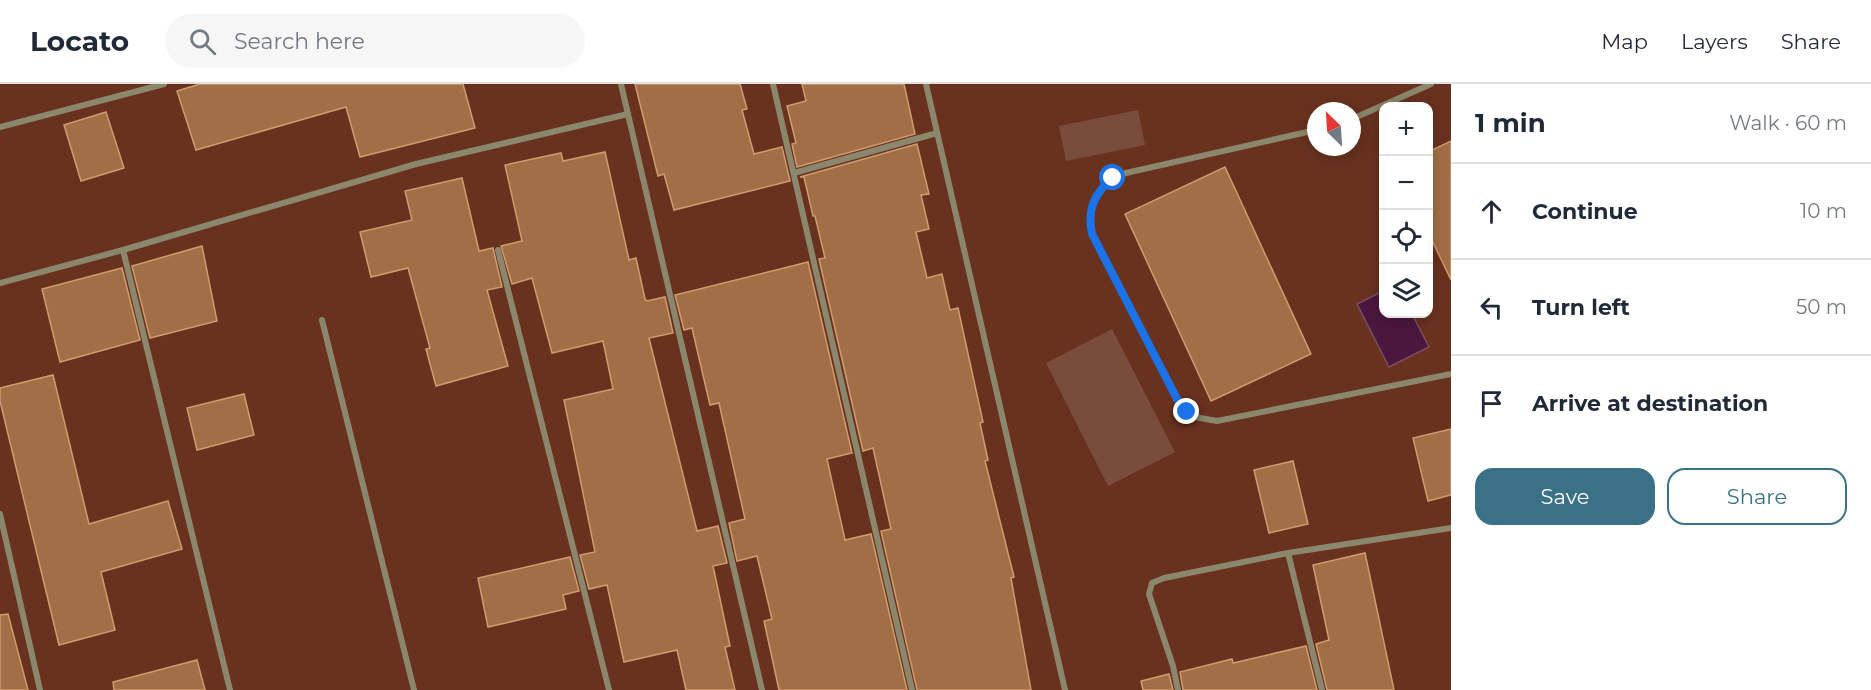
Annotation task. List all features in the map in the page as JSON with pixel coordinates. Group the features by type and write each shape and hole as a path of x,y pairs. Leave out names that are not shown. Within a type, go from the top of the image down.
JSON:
{"street":[{"path":"0,127 164,84"},
{"path":"621,84 762,690"},
{"path":"773,84 912,690"},
{"path":"926,84 1065,690"},
{"path":"1361,115 1431,84"},
{"path":"0,283 123,250 416,164 628,114"},
{"path":"1307,132 1126,173 1108,182 1095,197 1089,222 1092,234 1177,399 1195,417 1217,420 1451,374"},
{"path":"794,173 937,134"},
{"path":"123,250 230,690"},
{"path":"498,250 609,690"},
{"path":"322,320 414,690"},
{"path":"0,514 40,690"},
{"path":"1178,690 1173,666 1149,594 1152,583 1164,578 1288,553 1451,528"},
{"path":"1288,553 1322,690"}],"shaded area":[{"path":"1138,110 1145,145 1066,161 1059,126"},
{"path":"1379,293 1379,318 1414,318 1429,347 1389,367 1357,304"},
{"path":"1112,329 1175,452 1108,486 1046,363"}],"building":[{"path":"200,84 463,84 475,128 360,157 346,107 196,150 177,91"},
{"path":"635,84 740,84 747,109 742,110 754,154 782,147 790,181 674,210 664,174 658,176"},
{"path":"802,84 904,84 915,134 797,167 792,144 796,143 787,106 806,101"},
{"path":"106,112 124,168 81,181 64,125"},
{"path":"1451,141 1451,280 1433,242 1433,150"},
{"path":"917,144 929,194 921,195 929,229 916,232 927,278 942,274 950,310 958,308 983,422 980,423 988,460 985,461 1014,577 1011,578 1031,690 917,690 881,531 891,529 873,448 863,451 819,259 825,258 804,177 800,177"},
{"path":"605,152 629,260 636,258 645,299 647,301 665,297 673,333 649,338 697,531 718,526 727,563 713,566 730,646 725,647 735,690 686,690 677,650 624,662 607,585 589,589 580,555 595,552 564,400 613,389 603,341 552,353 532,278 512,284 501,246 522,241 505,165 561,153 563,161"},
{"path":"1225,167 1311,354 1211,401 1125,214"},
{"path":"462,178 479,251 493,248 502,287 487,290 508,366 436,386 426,349 430,348 408,268 371,277 360,232 412,220 405,191"},
{"path":"202,246 217,321 150,338 132,266"},
{"path":"808,262 852,453 827,459 845,540 871,534 907,690 779,690 764,621 772,619 757,556 737,561 729,523 745,519 719,403 710,405 692,328 684,330 675,295"},
{"path":"122,268 140,340 60,362 42,289"},
{"path":"53,375 89,524 168,501 182,549 101,572 115,630 59,645 0,401 0,388"},
{"path":"244,394 254,435 197,450 187,408"},
{"path":"1451,429 1451,495 1428,501 1413,438"},
{"path":"1293,461 1308,524 1269,533 1254,470"},
{"path":"1365,553 1394,690 1327,690 1316,644 1329,640 1313,565"},
{"path":"570,557 579,591 563,595 566,609 488,627 478,578"},
{"path":"8,614 28,690 0,690 0,615"},
{"path":"1306,646 1317,690 1183,690 1180,672 1232,659 1233,663"},
{"path":"197,660 205,690 114,690 113,682"},
{"path":"1169,674 1173,690 1143,690 1141,681"}],"route":[{"path":"1113,178 1095,197 1089,222 1092,234 1177,399 1187,412"}]}
